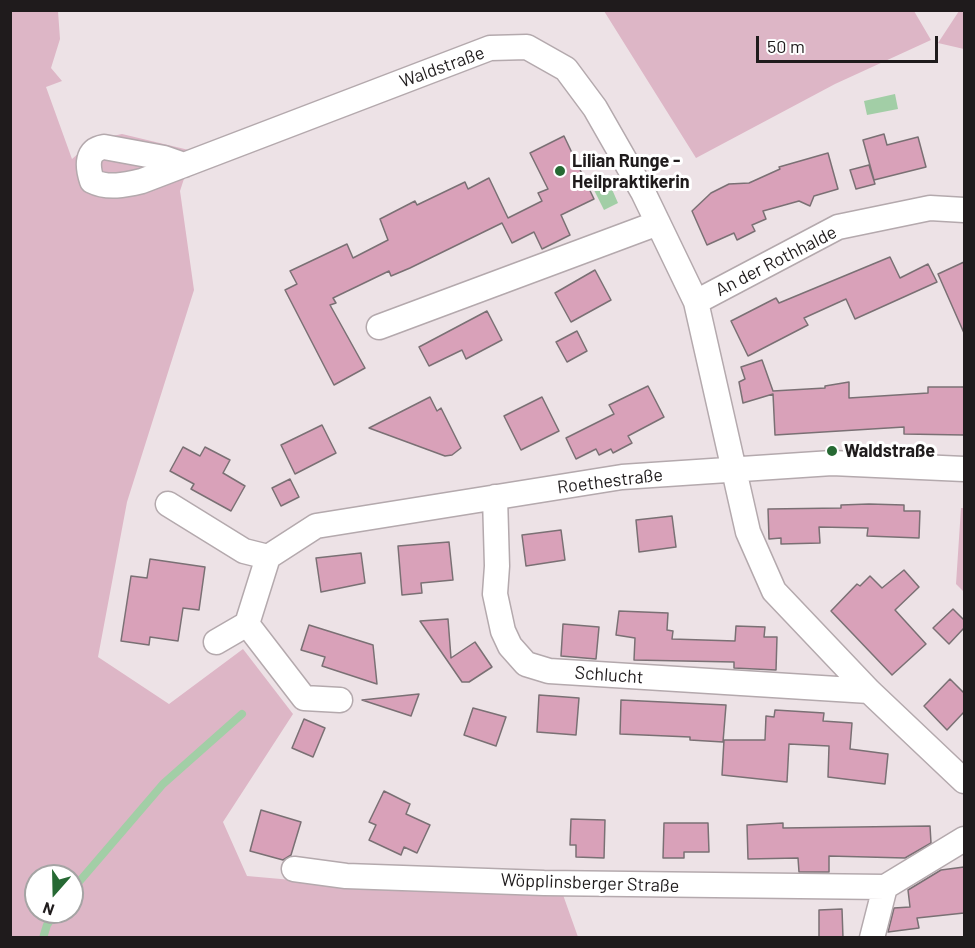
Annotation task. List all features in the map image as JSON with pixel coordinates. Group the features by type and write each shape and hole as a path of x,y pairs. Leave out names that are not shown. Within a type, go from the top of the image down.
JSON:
{"street":[{"name":"Waldstraße","path":"184,165 490,48 527,47 566,69 595,108 658,223 696,302 748,532 774,591 869,691 964,781"},
{"name":"An der Rothhalde","path":"696,302 838,227 930,208 964,210"},
{"path":"379,327 658,223"},
{"name":"Roethestraße","path":"268,557 316,526 622,477 832,463 964,469"},
{"name":"Schlucht","path":"495,497 497,566 495,594 503,631 510,646 526,664 560,672 869,691"},
{"path":"168,504 244,551 268,557 246,624 216,642"},
{"path":"246,624 304,698 340,700"},
{"path":"872,938 885,887 964,839"},
{"name":"Wöpplinsberger Straße","path":"294,870 346,876 544,883 885,887"}],"shaded area":[{"path":"10,11 58,11 60,39 51,68 62,81 46,87 72,159 94,140 122,134 193,151 180,191 194,290 127,502 98,657 169,704 243,649 293,714 223,822 247,876 416,891 562,892 578,937 11,937"},
{"path":"604,11 914,11 931,40 835,84 696,158"},
{"path":"959,11 964,11 964,49 938,43"},
{"path":"895,94 898,109 867,115 864,101"},
{"path":"607,178 618,203 604,210 592,186"},
{"path":"961,508 964,508 964,592 956,584"}],"building":[{"path":"884,134 887,145 918,137 926,167 874,180 863,140"},
{"path":"564,136 594,199 561,215 570,235 542,249 534,232 512,243 502,223 410,268 391,276 389,271 333,298 336,303 330,305 365,368 334,385 285,290 297,284 290,271 347,244 353,258 388,240 380,219 415,201 417,205 465,182 468,189 489,178 508,218 542,201 538,193 548,189 530,153"},
{"path":"828,153 838,189 814,196 810,206 799,201 763,211 766,219 752,225 755,231 737,240 734,233 707,245 692,211 711,193 729,184 749,183 780,169 779,167"},
{"path":"869,165 875,184 856,189 850,170"},
{"path":"890,257 900,278 928,264 937,282 855,319 846,299 804,318 808,325 748,356 731,321 776,298 779,303"},
{"path":"964,262 964,333 938,274"},
{"path":"595,270 611,300 571,322 555,293"},
{"path":"487,311 502,340 466,359 462,350 429,366 419,347"},
{"path":"577,331 587,351 567,362 556,342"},
{"path":"762,360 773,391 825,388 825,386 849,382 849,398 928,393 928,387 964,387 964,435 904,434 904,427 775,435 773,394 743,403 739,382 745,379 741,367"},
{"path":"648,386 664,417 628,436 632,443 613,453 611,449 599,455 596,449 576,459 566,438 614,414 609,405"},
{"path":"430,397 437,411 441,408 461,448 452,455 445,456 369,428"},
{"path":"542,397 559,431 521,450 504,416"},
{"path":"322,425 336,453 295,474 281,445"},
{"path":"183,447 200,456 205,447 230,460 223,473 245,486 231,511 191,489 194,484 170,471"},
{"path":"290,479 299,497 281,506 272,488"},
{"path":"841,505 904,505 904,511 920,511 919,538 867,536 868,528 819,527 820,543 781,544 781,538 769,539 768,509 841,508"},
{"path":"672,516 676,547 639,552 636,520"},
{"path":"561,530 565,560 526,566 522,535"},
{"path":"449,542 453,580 421,583 422,593 402,595 398,546"},
{"path":"361,553 365,583 321,592 316,558"},
{"path":"150,559 205,567 199,610 183,608 178,641 150,637 149,645 121,641 131,576 147,578"},
{"path":"904,570 919,587 895,610 926,644 892,675 831,611 857,584 860,586 870,576 882,588"},
{"path":"953,609 964,620 964,628 949,644 933,628"},
{"path":"619,611 668,613 667,630 673,631 672,639 735,641 736,626 765,627 764,637 777,637 776,670 734,668 734,662 634,660 635,638 616,635"},
{"path":"448,619 451,658 475,642 492,667 469,682 462,682 420,621"},
{"path":"563,624 599,627 596,659 561,656"},
{"path":"309,625 373,645 377,684 322,666 325,657 301,650"},
{"path":"950,679 964,693 964,712 947,730 924,706"},
{"path":"419,694 411,716 362,700"},
{"path":"539,695 579,698 576,735 537,732"},
{"path":"621,700 726,705 723,742 690,740 690,737 620,734"},
{"path":"473,708 506,717 496,746 464,735"},
{"path":"775,710 824,713 823,721 852,723 850,749 888,754 885,784 828,777 829,746 789,744 787,782 722,775 724,740 765,740 766,716 774,717"},
{"path":"304,719 325,728 313,757 292,748"},
{"path":"384,791 410,804 406,814 430,825 417,853 404,847 401,855 369,840 376,825 369,822"},
{"path":"261,810 301,822 291,855 283,860 250,851"},
{"path":"571,819 605,820 604,858 576,857 576,845 570,845"},
{"path":"664,823 708,823 709,852 684,852 684,858 663,858"},
{"path":"783,823 783,828 930,826 931,843 905,858 829,856 829,872 799,872 798,858 748,859 747,825"},
{"path":"964,867 964,913 917,918 919,928 888,932 894,908 910,907 908,890 941,870"},
{"path":"842,909 843,938 819,938 819,910"}],"waterway":[{"path":"84,876 163,784 242,714"},
{"path":"43,938 48,924"}],"place":[{"name":"Lilian Runge - Heilpraktikerin","path":"560,171"},
{"name":"Waldstraße","path":"832,451"}]}
